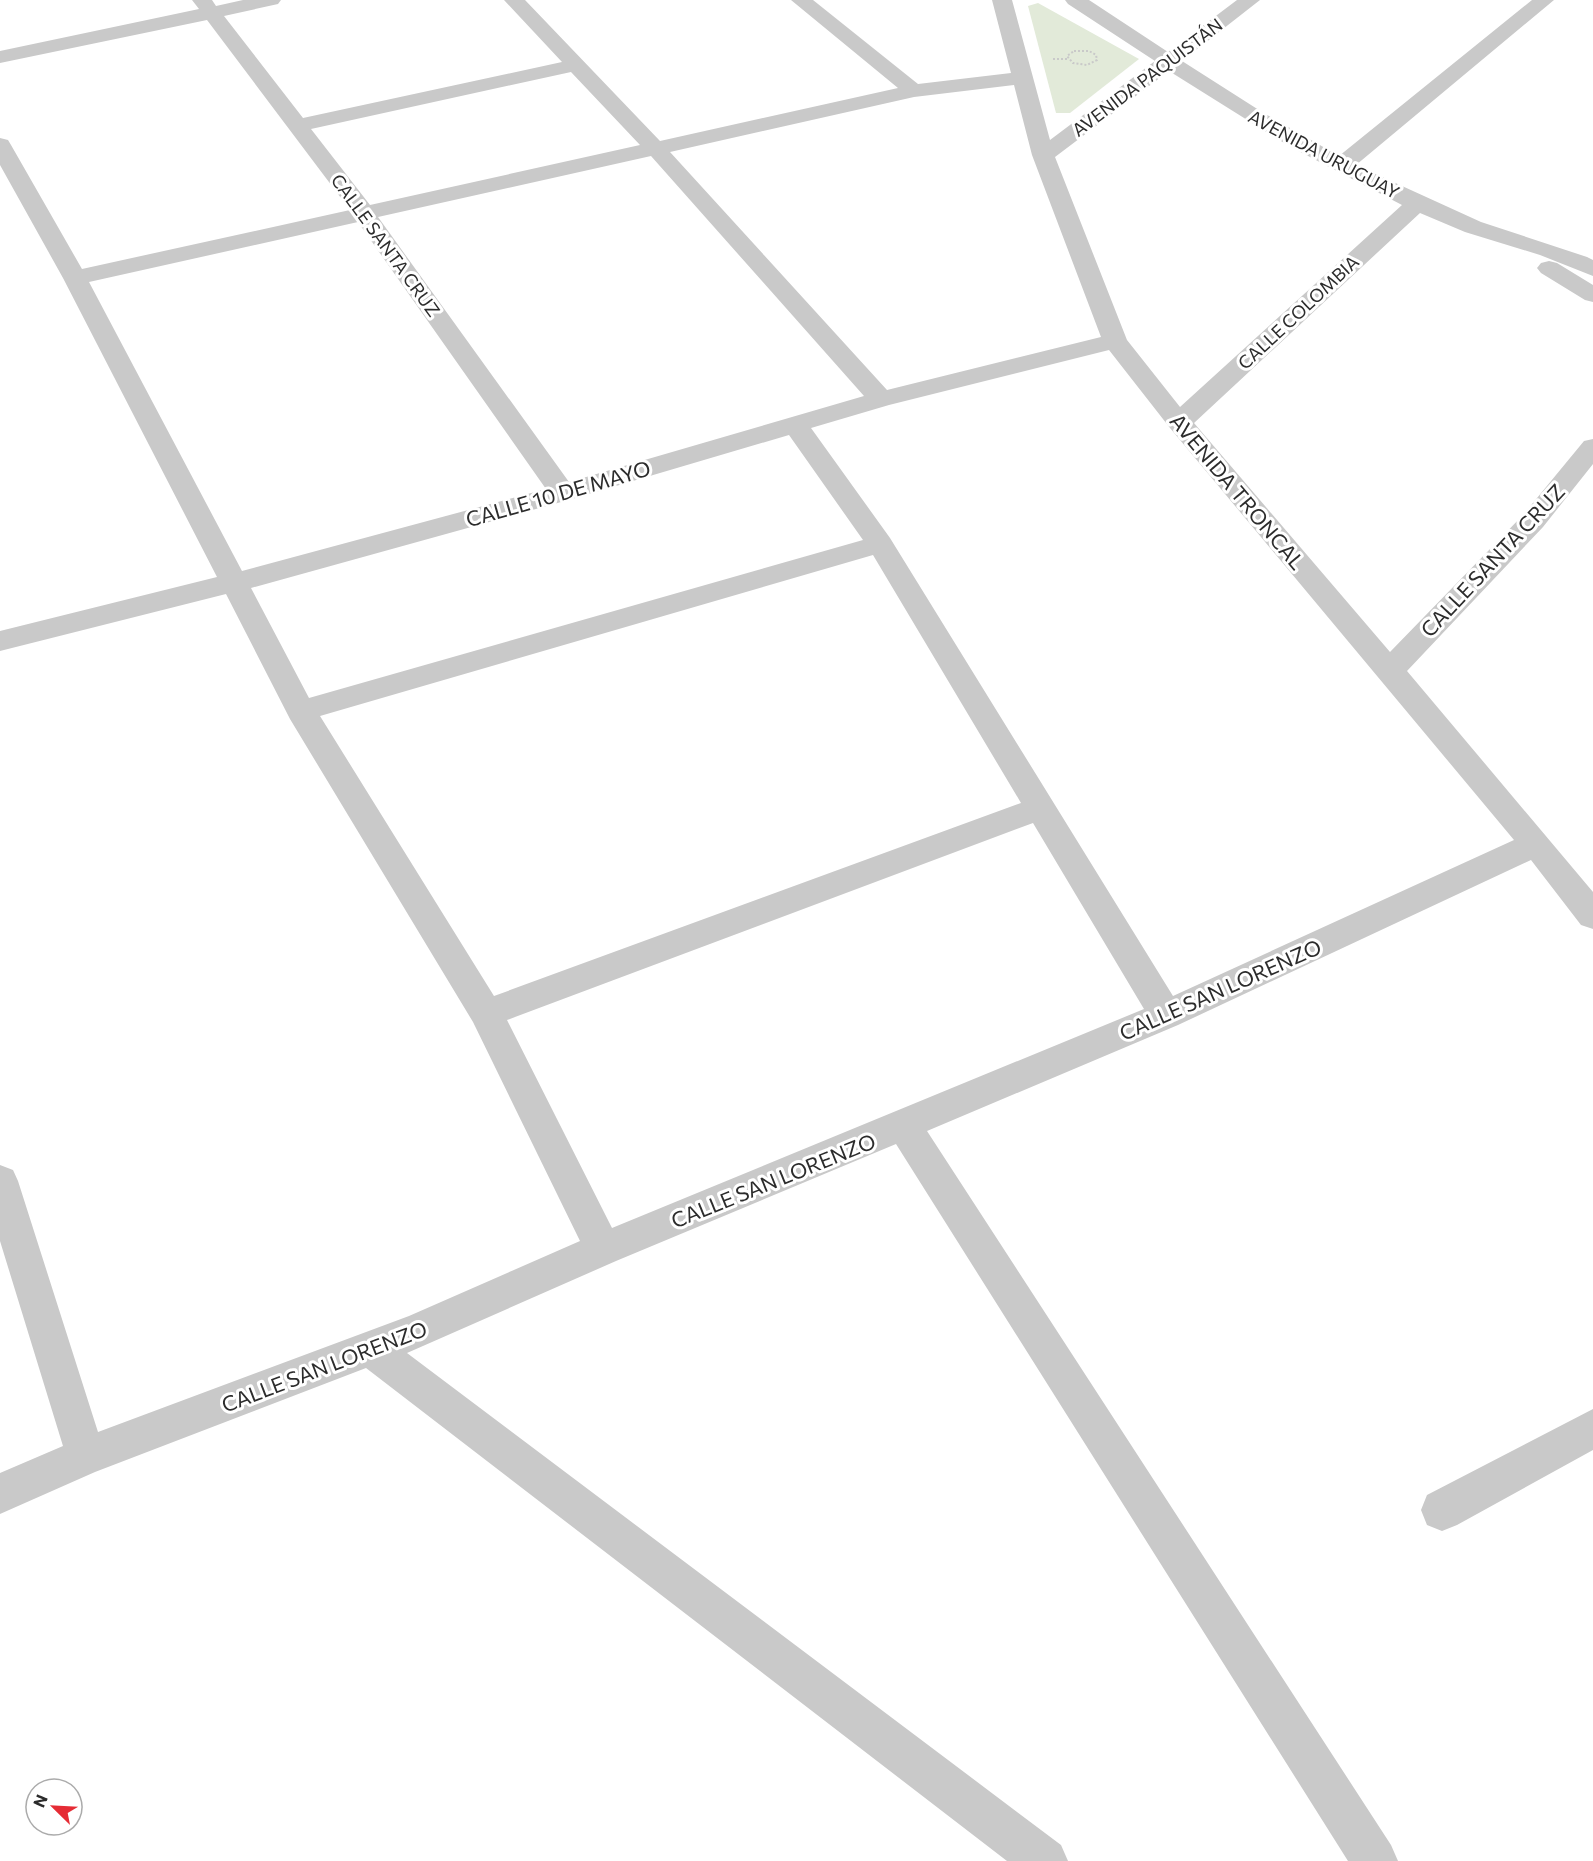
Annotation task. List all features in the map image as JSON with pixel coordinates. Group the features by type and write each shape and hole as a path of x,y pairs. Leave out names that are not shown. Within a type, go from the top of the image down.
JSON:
{"street":[{"path":"0,57 207,6 271,0"},
{"path":"514,0 655,148 881,399"},
{"path":"801,0 914,91"},
{"name":"AVENIDA TRONCAL","path":"1002,0 1043,155 1115,341 1179,422 1536,844 1593,916"},
{"name":"AVENIDA URUGUAY","path":"1075,0 1119,26 1241,109 1341,166 1417,203 1475,227 1532,243 1592,267"},
{"name":"AVENIDA PAQUISTÁN","path":"1043,155 1250,0"},
{"path":"1341,166 1544,0"},
{"name":"CALLE SANTA CRUZ","path":"207,6 363,212 563,493"},
{"path":"298,126 576,65"},
{"path":"75,278 914,91 1022,78"},
{"path":"3,158 75,278 301,711 486,1013 603,1249"},
{"name":"CALLE COLOMBIA","path":"1179,422 1417,203"},
{"path":"1501,235 1541,264 1593,295"},
{"name":"CALLE 10 DE MAYO","path":"0,641 233,583 563,493 881,399 1115,341"},
{"path":"795,424 880,544 1166,1015"},
{"name":"CALLE SANTA CRUZ","path":"1389,672 1533,521 1593,447"},
{"path":"301,711 880,544"},
{"path":"486,1013 1040,808"},
{"name":"CALLE SAN LORENZO","path":"0,1494 86,1456 419,1330 603,1249 904,1126 1166,1015 1536,844"},
{"path":"904,1126 1375,1861"},
{"path":"0,1181 86,1456"},
{"path":"370,1348 1046,1861"},
{"path":"1442,1510 1593,1428"}],"path":[{"path":"1074,51 1089,51 1097,58 1091,64 1077,64 1067,59 1068,54 1074,51"}],"green space":[{"path":"1038,3 1139,59 1070,113 1056,113 1028,6"}]}
